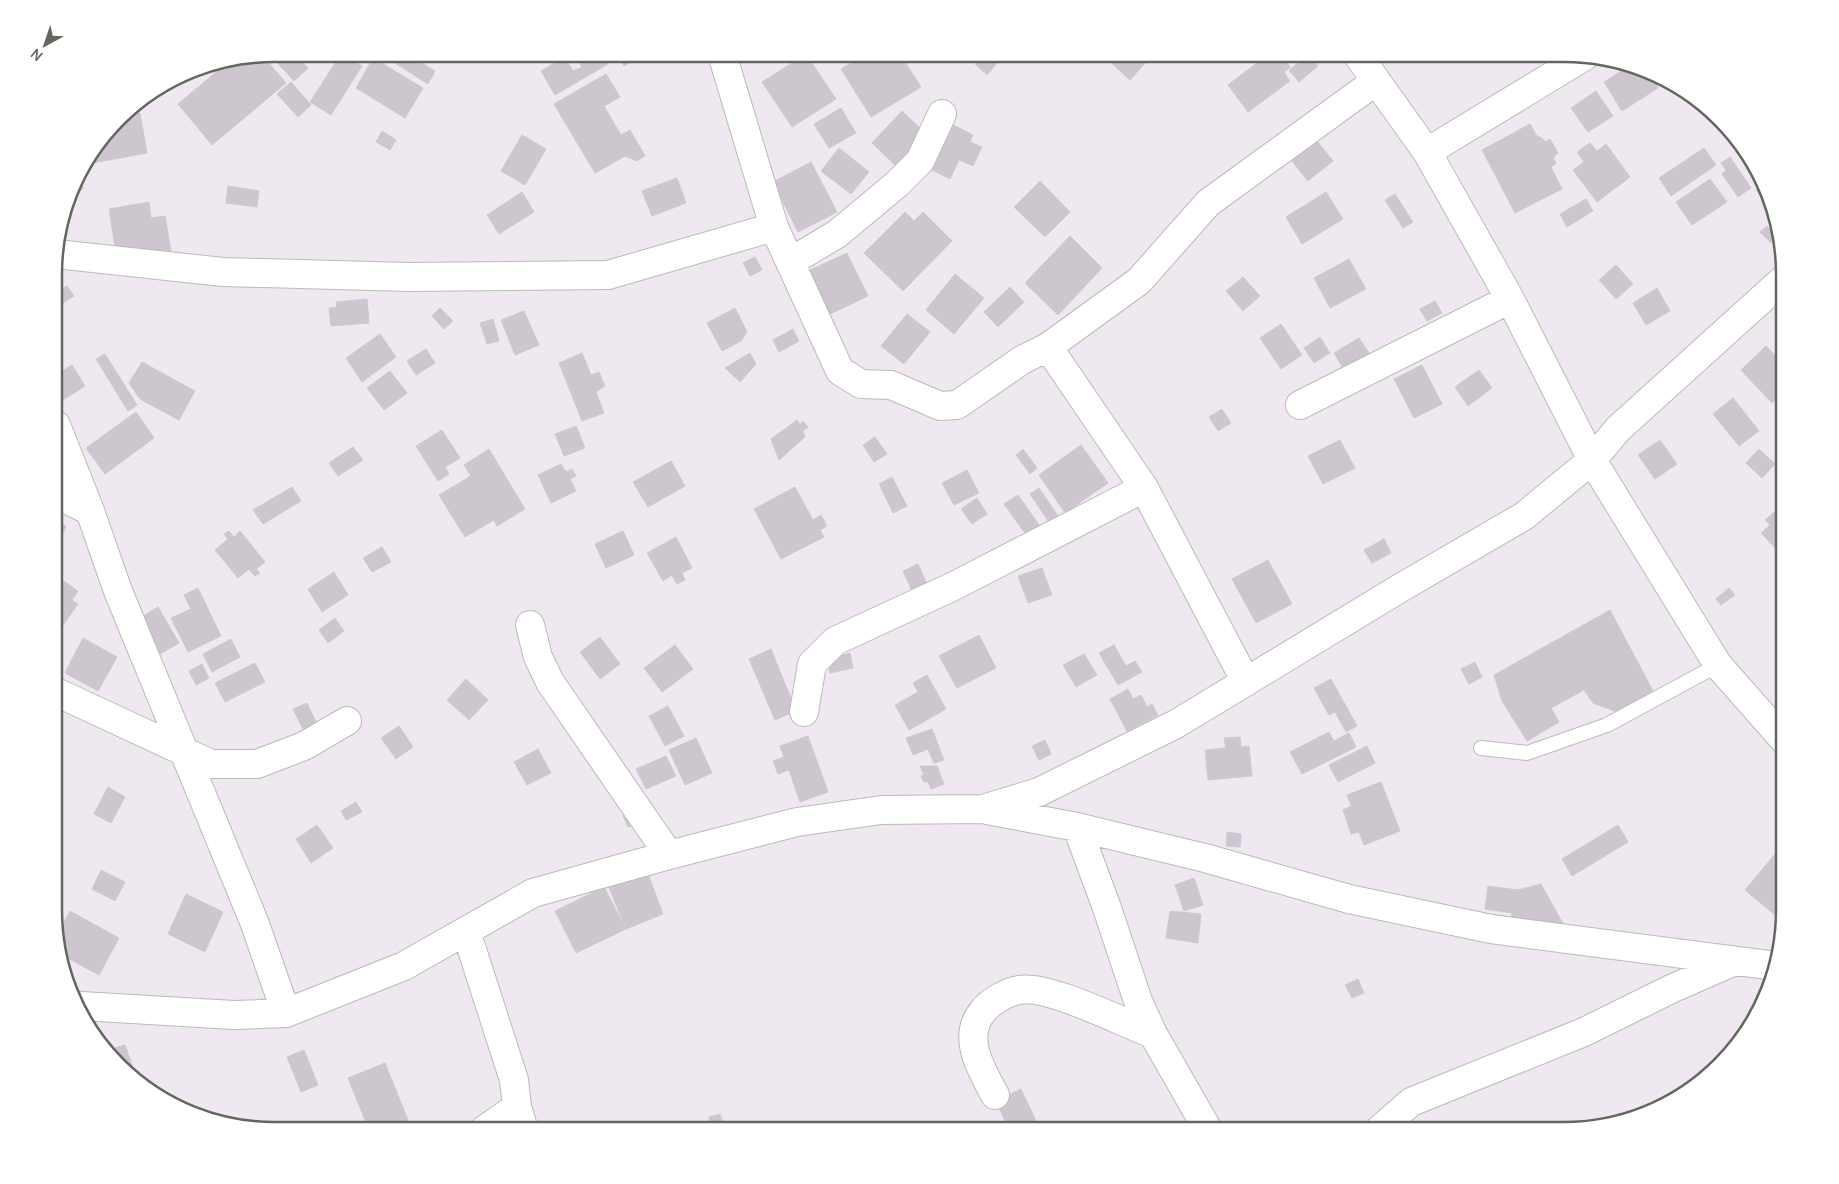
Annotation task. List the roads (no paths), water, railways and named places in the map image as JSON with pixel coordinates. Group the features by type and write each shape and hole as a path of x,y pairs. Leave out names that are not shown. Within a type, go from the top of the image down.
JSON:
{"street":[{"path":"724,62 774,227 840,371 861,384 891,385 940,406 957,404 1022,360 1048,347 1139,281 1208,202 1376,81"},
{"path":"1363,62 1428,152 1510,299 1592,460 1718,665 1776,731"},
{"path":"1428,152 1574,63"},
{"path":"790,262 837,234 897,184 920,161 942,114"},
{"path":"63,255 223,272 409,277 608,276 774,227"},
{"path":"983,809 1039,792 1176,724 1402,587 1524,516 1592,460 1618,429 1776,286"},
{"path":"1300,405 1510,299"},
{"path":"1048,347 1144,488 1246,682"},
{"path":"62,440 118,591 255,924 286,1013"},
{"path":"804,712 812,664 835,641 954,586 1144,488"},
{"path":"62,497 90,512"},
{"path":"530,625 538,657 550,682 669,855"},
{"path":"62,695 211,764 257,764 304,746 348,721"},
{"path":"86,1006 234,1015 286,1013 404,966 533,893 797,822 881,810 983,809 1077,827 1205,858 1349,899 1491,929 1769,965"},
{"path":"1077,827 1107,908 1138,1001 1153,1034 1203,1122"},
{"path":"466,931 514,1080 520,1119"},
{"path":"1388,1122 1411,1102 1584,1032 1735,961"},
{"path":"995,1095 976,1056 972,1029 976,1019 985,1008 997,999 1019,990 1036,990 1081,1004 1153,1034"}],"lane":[{"path":"1481,748 1527,753 1607,725 1718,665"}]}
